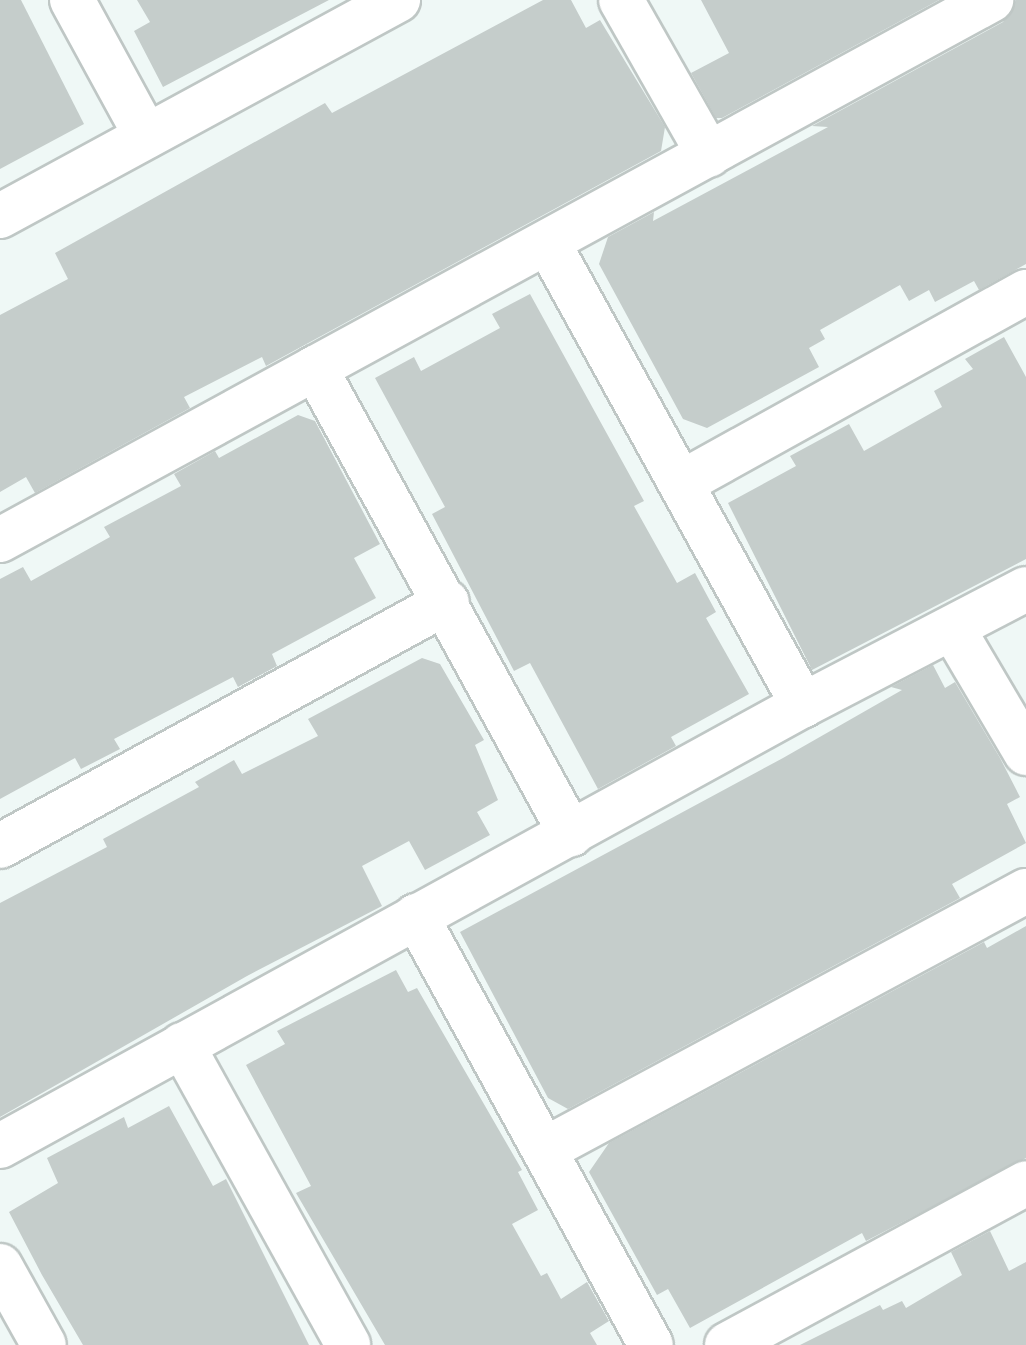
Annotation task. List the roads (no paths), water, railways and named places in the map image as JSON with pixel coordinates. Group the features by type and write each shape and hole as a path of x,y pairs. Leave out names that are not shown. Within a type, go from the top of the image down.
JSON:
{"street":[{"path":"72,0 146,136"},
{"path":"0,216 398,0"},
{"path":"621,0 709,155"},
{"path":"0,540 991,0"},
{"path":"548,243 683,482 803,705"},
{"path":"683,482 1026,292"},
{"path":"315,368 447,602 571,834"},
{"path":"0,1146 803,705 1026,589"},
{"path":"0,846 447,602"},
{"path":"953,629 1026,753"},
{"path":"546,1149 1026,891"},
{"path":"416,916 651,1345"},
{"path":"182,1045 348,1345"},
{"path":"727,1345 1026,1183"},
{"path":"0,1266 44,1345"}]}
